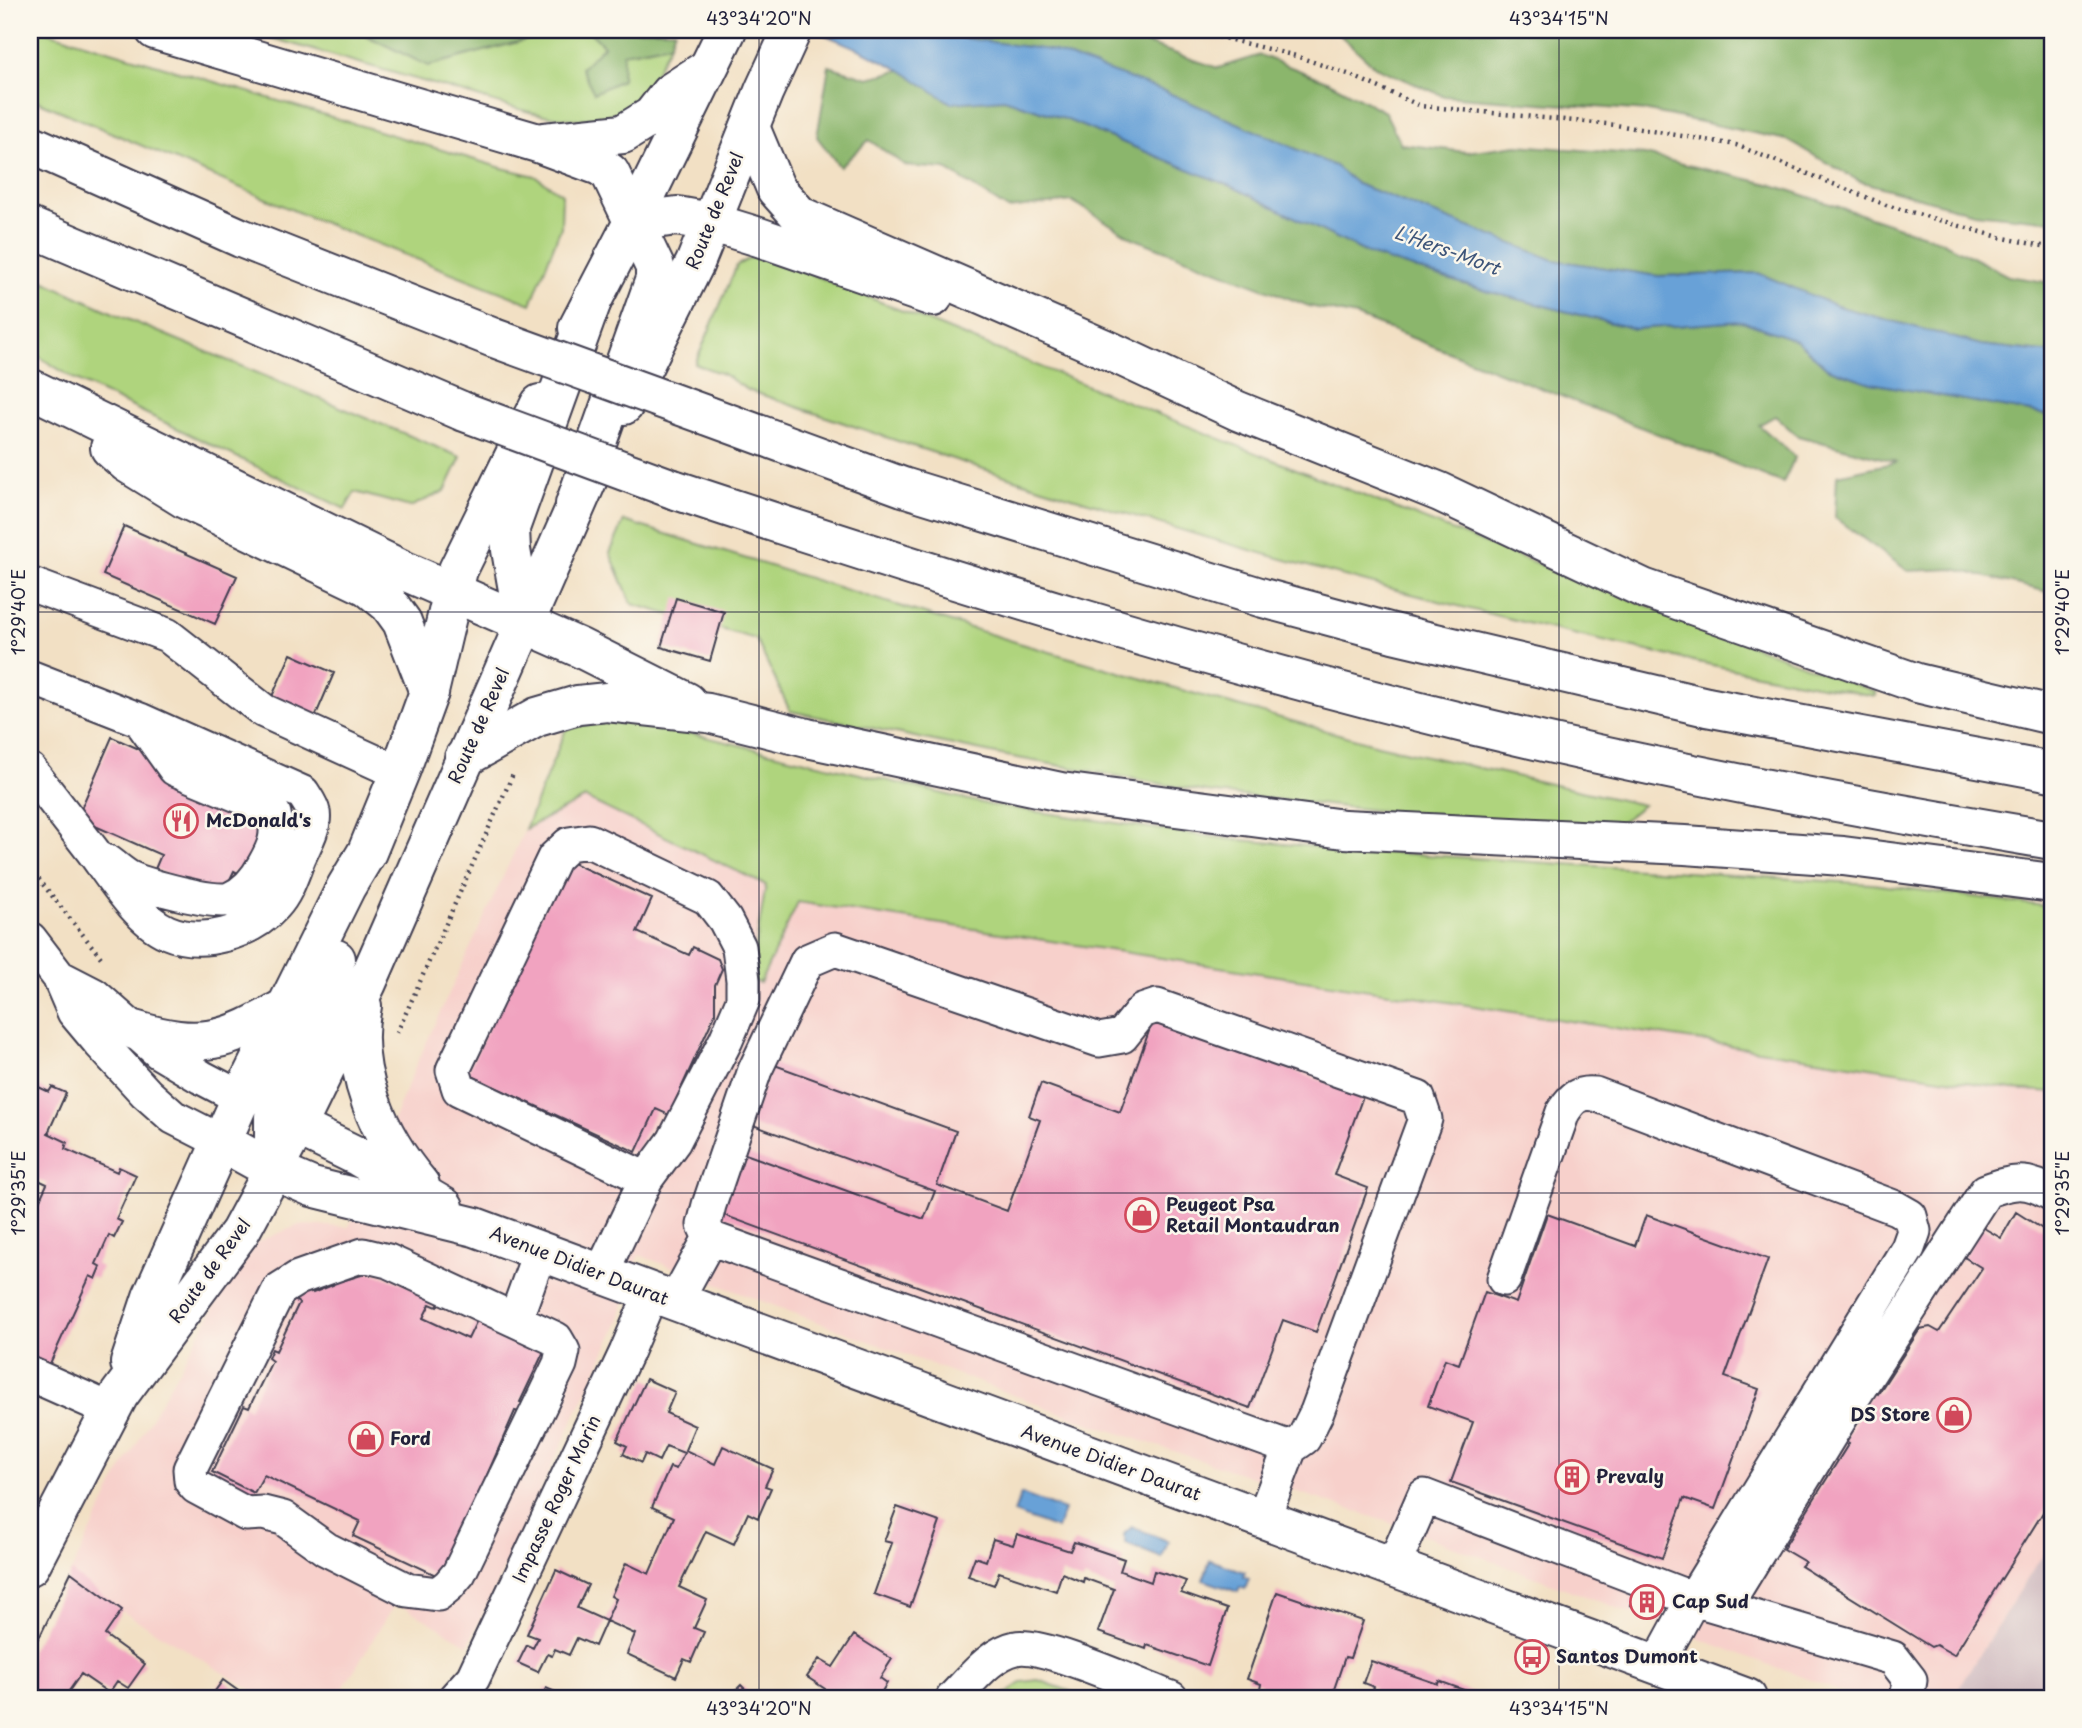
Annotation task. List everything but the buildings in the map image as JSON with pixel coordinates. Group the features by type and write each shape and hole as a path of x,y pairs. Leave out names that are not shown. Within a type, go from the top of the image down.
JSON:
{"main road":[{"path":"155,30 538,143 600,166 610,173 656,267 655,279 575,503"},
{"name":"Route de Revel","path":"115,1403 240,1232 246,1154 241,1098 346,887 367,852 429,692 458,570 727,30"},
{"name":"Route de Revel","path":"30,1566 115,1403 152,1297 246,1154 286,1121 367,983 575,503 695,263 764,91 792,30"},
{"path":"538,143 623,134 652,116 670,93 707,69"},
{"path":"750,127 776,189 800,216 1112,352 1238,411 1440,492 1643,588 1917,683 2052,715"},
{"path":"30,144 241,238 494,338 903,487 1262,598 1367,626 1707,707 2052,772"},
{"path":"633,222 677,216 710,222 881,281 1112,352"},
{"path":"30,227 462,411 673,489 876,557 1134,634 1476,726 1881,811 2052,840"},
{"path":"524,624 511,550 510,528 593,298"},
{"path":"30,388 454,593 580,648 708,713"},
{"path":"65,407 127,463 185,499 367,586 389,604 402,622 429,692"},
{"path":"464,758 537,717 578,705 607,702 708,713 807,738 1061,792 1344,829 1685,845 1843,856 1989,877 2052,883"},
{"path":"286,1121 362,895 367,852"},
{"name":"Avenue Didier Daurat","path":"367,983 359,1021 367,1088 382,1129 395,1153 432,1198"},
{"path":"134,1030 163,1039 190,1042 223,1039 286,1007"},
{"name":"Avenue Didier Daurat","path":"241,1098 359,1157 432,1198 475,1227"},
{"name":"Avenue Didier Daurat","path":"246,1154 312,1187 475,1227 1657,1665 1730,1695"}],"street":[{"path":"30,584 167,635 264,711 380,764 401,769"},
{"path":"30,677 141,720 303,793 313,812 311,828 292,876 275,905 242,929 188,938 166,932 147,918 122,891 30,770"},
{"path":"92,850 128,877 169,890 228,901 246,890 271,853 278,829 274,814 259,804 175,769 141,720"},
{"path":"601,1274 646,1179 674,1141 739,1010 743,1000 740,947 725,920 708,898 589,841 569,844 554,858 453,1070 459,1089 646,1179"},
{"path":"30,939 59,977 74,1012 146,1093 173,1117 246,1154"},
{"path":"1262,1519 1290,1448 1304,1438 1317,1412 1425,1119 1418,1098 1157,1006 1142,1011 1122,1036 1099,1040 835,950 807,961 755,1070 709,1205 704,1225 710,1238 1290,1448"},
{"path":"59,977 94,995 159,1052 241,1098"},
{"path":"1504,1279 1563,1112 1570,1100 1581,1093 1595,1094 1896,1208 1910,1216 1914,1231 1908,1248 1709,1604"},
{"path":"1657,1665 1709,1604 1852,1399 1986,1191 2012,1181 2036,1185 2052,1194"},
{"name":"Impasse Roger Morin","path":"455,1698 472,1678 626,1353 663,1298 710,1238"},
{"path":"514,1320 540,1251"},
{"path":"363,1255 388,1261 514,1320 556,1339 563,1351 560,1364 459,1573 438,1594 407,1590 326,1549 283,1518 263,1513 246,1514 196,1488 191,1481 190,1469 279,1290 298,1278 363,1255"},
{"path":"30,1374 115,1403"},
{"path":"1393,1567 1424,1496 1709,1604 1893,1658 1910,1680 1907,1698"},
{"path":"953,1698 1000,1654 1017,1647 1036,1648 1056,1654 1171,1698"}],"path":[{"path":"1191,30 1296,56 1348,74 1421,106 1616,125 1736,145 1886,205 1999,237 2052,248"},
{"path":"394,1040 519,760"},
{"path":"30,868 111,969"}],"shaded area":[{"path":"585,798 767,885 750,980 760,983 798,902 2012,1089 2052,1092 2052,1540 1952,1698 1858,1698 1385,1521 1088,1423 639,1255 618,1324 468,1645 396,1602 337,1698 265,1698 122,1611 71,1572 116,1480 250,1245 299,1225 349,1227 416,1065 525,829"},
{"path":"2052,1540 2052,1698 1952,1698"}],"green space":[{"path":"30,30 41,30 535,176 562,194 561,227 531,304 309,217 30,98"},
{"path":"243,30 355,30 428,66 533,38 583,30 588,30 609,46 626,52 670,44 648,84 625,108 610,115 578,119 547,116 515,108"},
{"path":"355,30 583,30 533,38 428,66"},
{"path":"588,30 675,30 670,44 623,53 622,80 594,93 581,68 604,46"},
{"path":"935,30 1114,30 1218,68 1260,55 1329,82 1385,112 1401,144 1466,152 1517,145 1645,155 1773,185 1939,240 2008,276 2052,283 2052,353 1981,345 1837,306 1758,273 1658,276 1554,260 1357,184 1335,166 1164,91"},
{"path":"1343,30 2052,30 2052,221 1974,213 1859,181 1787,140 1648,111 1444,96 1375,67 1341,36"},
{"path":"829,66 868,78 901,70 951,103 1004,99 1065,119 1235,188 1371,255 1486,291 1635,329 1742,321 1796,340 1827,368 1871,383 2052,416 2052,593 1954,569 1908,571 1835,518 1837,475 1897,462 1798,436 1775,416 1759,425 1795,457 1783,483 1356,316 1309,306 1133,238 1072,201 1008,209 946,169 906,166 869,140 840,167 817,137"},
{"path":"760,253 1316,477 1876,692 1875,696 1708,664 1565,632 1329,572 979,468 748,390 723,374 695,364 737,265"},
{"path":"30,275 120,316 461,457 445,491 410,507 355,492 345,509 76,380 30,351"},
{"path":"624,521 1022,644 1234,705 1378,745 1643,805 1616,826 1410,814 1206,792 1001,755 790,711 756,639 632,604 610,553"},
{"path":"643,722 990,805 1228,839 1364,851 1872,884 2052,907 2052,1092 2012,1089 798,902 760,983 750,980 766,885 585,798 525,829 566,729 590,723"},
{"path":"1038,1680 1089,1698 1000,1698 1023,1682"}],"water":[{"name":"L'Hers-Mort","path":"814,30 935,30 963,38 1050,50 1164,91 1335,166 1357,184 1554,260 1658,276 1758,273 1837,306 1981,345 2052,353 2052,416 1871,383 1827,368 1796,340 1742,321 1635,329 1486,291 1371,255 1235,188 1065,119 1004,99 951,103 901,70"},
{"path":"1021,1494 1064,1510 1057,1529 1014,1513"},
{"path":"1132,1527 1168,1541 1162,1558 1126,1544 1124,1534"},
{"path":"1210,1560 1245,1572 1243,1577 1249,1579 1245,1589 1240,1587 1238,1592 1203,1580"}],"place":[{"name":"McDonald's","path":"181,821"},
{"name":"Peugeot Psa Retail Montaudran","path":"1142,1215"},
{"name":"DS Store","path":"1954,1415"},
{"name":"Ford","path":"366,1439"},
{"name":"Prevaly","path":"1572,1477"},
{"name":"Cap Sud","path":"1647,1602"},
{"name":"Santos Dumont","path":"1532,1657"}]}
